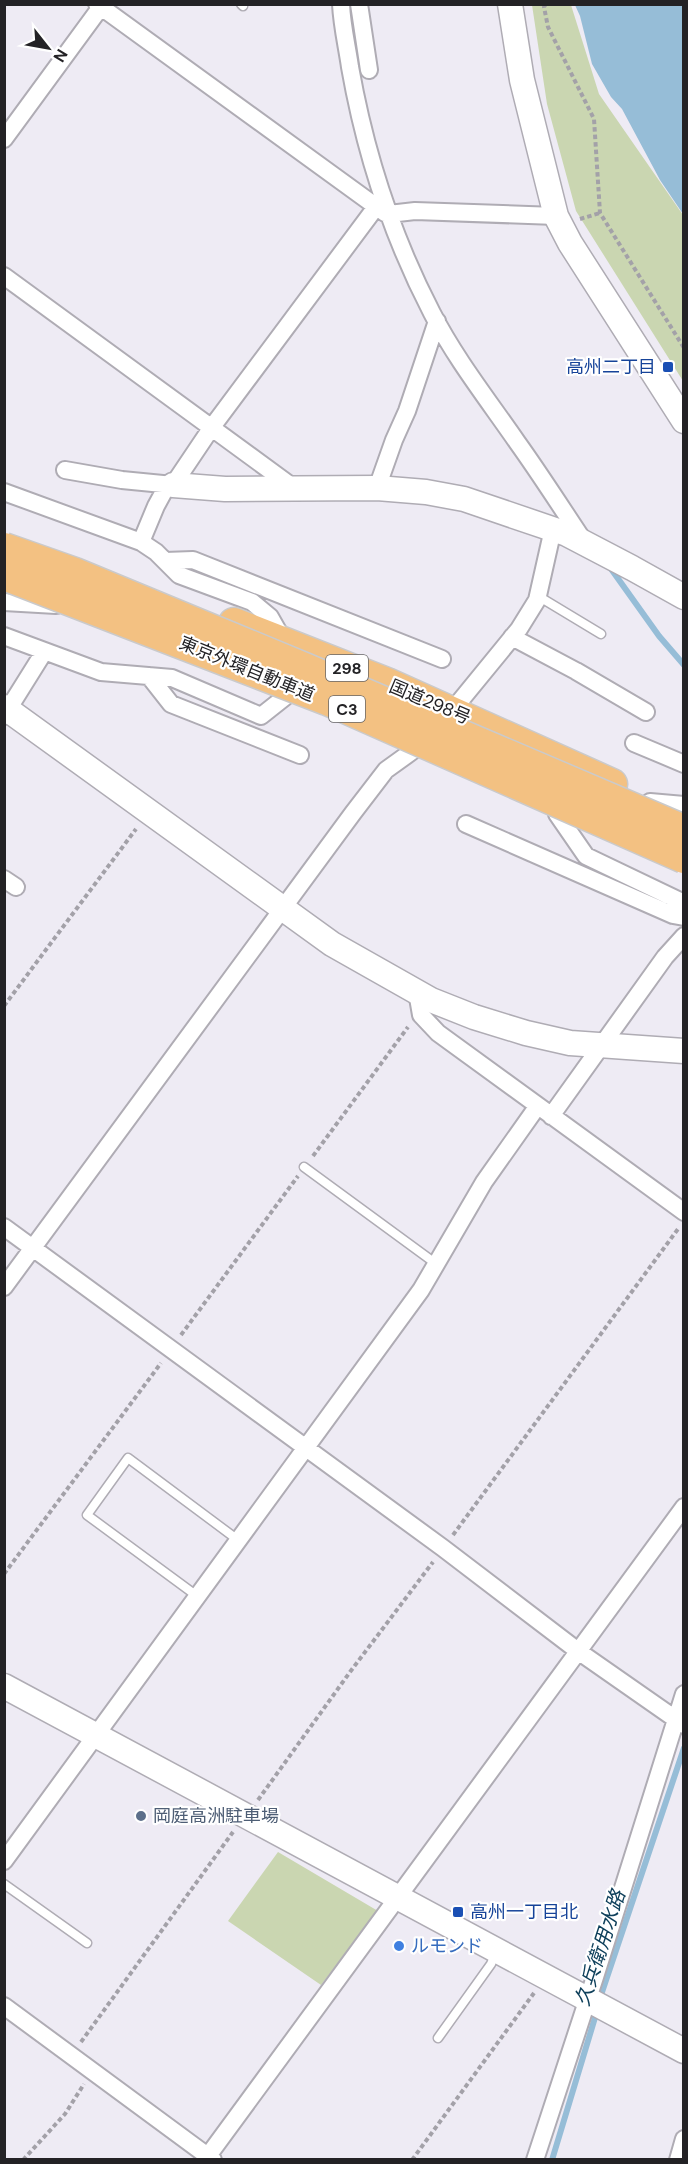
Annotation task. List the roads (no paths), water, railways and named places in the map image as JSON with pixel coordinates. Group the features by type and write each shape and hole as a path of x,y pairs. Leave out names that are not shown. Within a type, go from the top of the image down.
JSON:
{"highway":[{"name":"国道298号","path":"4,533 453,711 684,817"},
{"name":"東京外環自動車道","path":"4,548 75,573 308,669 684,830"},
{"name":"東京外環自動車道","path":"4,575 327,700 684,858"},
{"path":"4,586 56,604 285,697 684,868"}],"street":[{"path":"341,4 342,22 358,109 385,212 437,321 486,398 584,542"},
{"path":"359,4 369,70"},
{"path":"510,4 522,80 556,216 570,243 684,420"},
{"path":"4,139 100,6 385,212 556,216"},
{"path":"141,542 156,506 212,427 385,212"},
{"path":"4,276 294,488"},
{"path":"377,488 407,411 437,321"},
{"path":"65,470 122,480 225,489 377,488 426,492 464,499 584,542 684,597"},
{"path":"4,492 141,542 156,552 179,575 252,602 270,617 285,643"},
{"path":"4,1287 386,770 411,752 453,711 519,629 538,596 553,529"},
{"path":"165,561 194,560 442,659"},
{"path":"4,602 56,604"},
{"path":"4,636 100,672 172,678 261,716 285,697"},
{"path":"512,637 646,712"},
{"path":"44,652 6,711 332,944 419,1003 570,1043 684,1051"},
{"path":"149,676 171,704 300,755"},
{"path":"634,743 684,764"},
{"path":"651,802 684,805"},
{"path":"557,814 586,856 684,903"},
{"path":"466,824 673,915 684,917"},
{"path":"4,1862 422,1290 435,1263 484,1182 600,1046 665,957 684,936"},
{"path":"419,1003 438,1033 544,1111 682,1218"},
{"path":"4,1227 443,1548 578,1651 679,1722"},
{"path":"4,2006 208,2158 397,1896 684,1508"},
{"path":"4,1686 684,2051"},
{"path":"535,2160 586,1999 679,1722 684,1695"},
{"path":"678,2160 684,2139"}],"lane":[{"path":"538,596 601,634"},
{"path":"304,1167 435,1263"},
{"path":"197,1596 87,1515 128,1458 238,1540"},
{"path":"4,1884 87,1943"},
{"path":"438,2037 491,1964 497,1949"}],"water":[{"path":"575,5 683,5 683,214 660,180 622,109 611,97 592,64"}],"waterway":[{"path":"609,566 659,636 684,665"},
{"name":"久兵衛用水路","path":"599,2001 684,1748"},
{"name":"久兵衛用水路","path":"552,2160 597,2011"}],"place":[{"name":"高州二丁目","path":"668,367"},
{"name":"岡庭高洲駐車場","path":"141,1816"},
{"name":"高州一丁目北","path":"458,1912"},
{"name":"ルモンド","path":"399,1946"}]}
